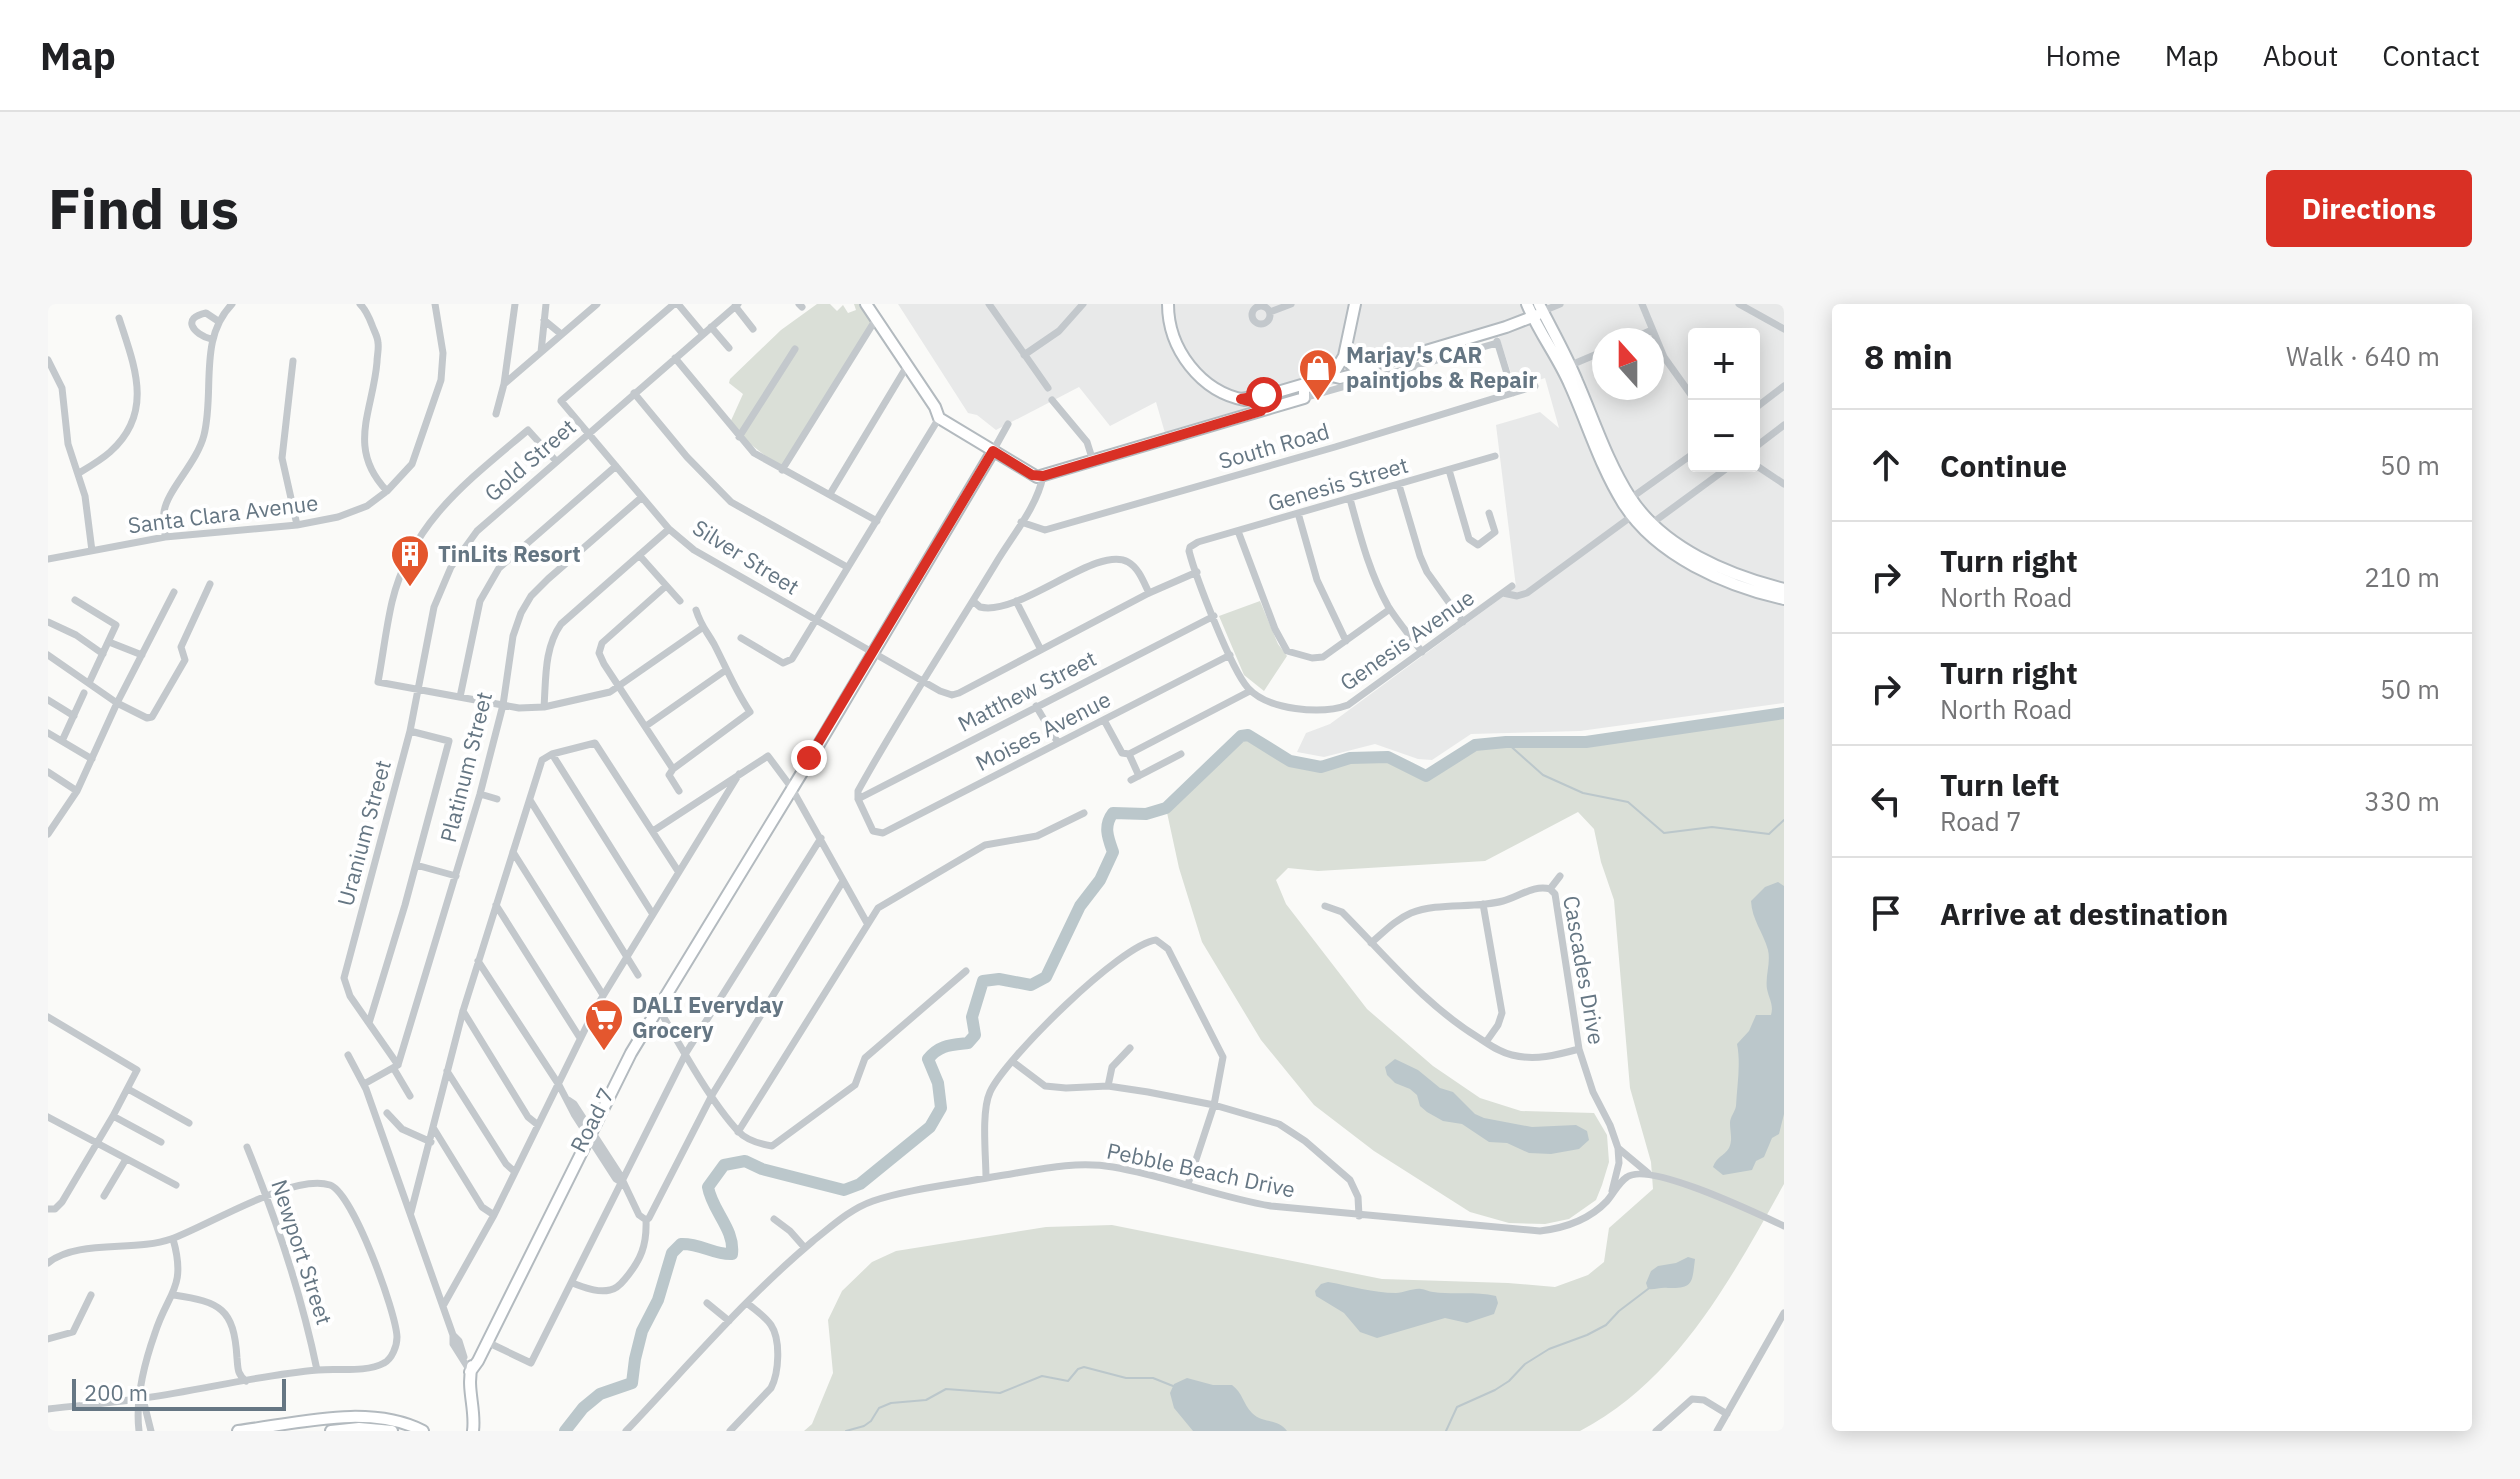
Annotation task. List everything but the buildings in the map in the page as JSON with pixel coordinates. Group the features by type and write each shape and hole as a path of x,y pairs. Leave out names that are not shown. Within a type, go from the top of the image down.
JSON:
{"street":[{"path":"165,537 164,512 199,453 204,435 209,406 211,339 218,321 232,304"},
{"path":"360,304 366,310 378,343 376,378 364,422 366,452 374,478 387,491"},
{"name":"Santa Clara Avenue","path":"48,559 165,537 297,525 338,517 367,506 387,491 412,464 441,380 443,353 435,304"},
{"path":"496,414 504,384 515,304"},
{"path":"541,352 546,304"},
{"path":"504,384 597,304"},
{"path":"676,304 703,334"},
{"name":"Silver Street","path":"676,304 561,401 669,529 694,550 922,681 952,695 1041,650"},
{"path":"866,304 939,418 1032,475 1043,476 1497,343"},
{"path":"989,304 1048,388"},
{"path":"1024,355 1059,331 1083,304"},
{"path":"1168,304 1168,316 1187,363 1212,388 1255,403 1261,411"},
{"path":"1270,312 1291,304"},
{"path":"1332,376 1344,356 1355,304"},
{"path":"1527,304 1538,311 1571,365 1602,442 1648,526 1701,569 1748,589 1784,599"},
{"path":"1344,356 1354,367 1399,359 1493,331 1560,304"},
{"path":"1642,304 1651,328"},
{"path":"1739,304 1784,329"},
{"path":"736,305 753,329"},
{"name":"Gold Street","path":"418,689 434,607 451,567 477,531 736,305"},
{"path":"1538,311 1593,445 1632,516 1717,566 1784,589"},
{"path":"211,339 194,332 193,321 198,315 206,313 218,321"},
{"path":"79,473 110,452 125,435 137,406 137,373 119,318"},
{"path":"782,470 876,319"},
{"path":"544,320 561,334"},
{"path":"711,327 729,348"},
{"path":"1493,331 1513,393"},
{"path":"739,437 795,349"},
{"path":"1571,365 1592,356"},
{"path":"1664,357 1688,391"},
{"path":"675,358 754,453 877,521"},
{"path":"1241,399 1332,376 1340,378 1390,365 1399,359"},
{"path":"48,360 62,388 68,444 79,473 92,551"},
{"path":"293,361 282,458 297,525"},
{"path":"830,494 907,366"},
{"path":"1304,398 1309,383"},
{"name":"South Road","path":"1021,522 1045,530 1535,386"},
{"path":"1760,404 1784,386"},
{"path":"634,393 687,457 731,502 847,567"},
{"path":"1052,400 1087,442 1093,461"},
{"path":"741,638 787,663 792,659 939,418"},
{"name":"Road 7","path":"473,1431 470,1372 473,1360 631,1053 790,785 806,766 1008,424"},
{"path":"1760,443 1784,425"},
{"path":"556,461 528,430 435,514 405,563 392,601 378,682 503,705 544,707 597,696 620,687 702,628"},
{"name":"Genesis Street","path":"1197,572 1190,556 1190,547 1495,456"},
{"path":"1631,498 1688,457"},
{"path":"460,697 480,601 491,578 507,560 616,466"},
{"path":"1760,468 1784,484"},
{"path":"1449,470 1469,539 1478,545 1495,532 1489,513"},
{"path":"1648,526 1722,472"},
{"path":"858,799 858,791 1021,522 1041,486 1043,476"},
{"path":"1399,485 1427,572 1463,622"},
{"name":"Platinum Street","path":"396,1067 480,794 503,705 513,636 521,613 531,596 642,497"},
{"path":"1350,499 1370,568 1390,609 1422,652"},
{"path":"1298,513 1317,580 1346,641"},
{"path":"1503,593 1517,596 1527,593 1632,516"},
{"path":"544,707 548,655 555,632 669,529"},
{"path":"1238,531 1275,629 1287,651 1312,658 1323,657 1390,609"},
{"path":"639,555 680,601"},
{"path":"973,601 980,607 999,608 1086,568 1116,559 1128,562 1137,571 1149,593"},
{"path":"1016,601 1041,650 1149,593 1197,572 1230,655 1250,691 1129,754 1122,753 1104,720"},
{"path":"48,655 117,703 147,718 152,717 185,660 181,647 210,584"},
{"path":"666,586 599,647 604,664 673,769"},
{"name":"Genesis Avenue","path":"1250,691 1287,707 1312,711 1348,705 1512,586"},
{"path":"48,834 77,791 117,703 174,592"},
{"path":"75,600 116,625 89,683"},
{"path":"679,791 669,775 673,769 750,712 702,628 696,610"},
{"name":"Matthew Street","path":"858,799 1214,616"},
{"path":"48,622 76,635 103,654"},
{"path":"109,642 142,655"},
{"name":"Moises Avenue","path":"858,799 873,831 883,833 1230,655"},
{"path":"646,726 726,670"},
{"name":"Uranium Street","path":"369,1023 345,985 345,971 410,731 418,689"},
{"path":"62,741 84,693"},
{"path":"48,700 74,716"},
{"path":"1036,706 1058,743"},
{"path":"410,731 449,741 369,1023 410,1096"},
{"path":"48,733 92,759"},
{"path":"411,1212 463,1011 542,760 552,754 595,743 678,871"},
{"path":"552,754 652,913"},
{"path":"1129,754 1139,776"},
{"path":"1131,780 1181,754"},
{"path":"653,831 768,756 790,785 867,923"},
{"path":"48,772 77,791"},
{"path":"443,1306 494,1215 603,995 739,774"},
{"path":"480,794 497,799"},
{"path":"530,800 638,975"},
{"path":"738,1132 878,908 985,845 1037,836 1084,813"},
{"path":"487,1342 531,1363 686,1053 821,838"},
{"path":"513,852 603,995"},
{"path":"416,865 456,876"},
{"path":"1550,889 1560,876"},
{"path":"572,1283 592,1290 611,1290 619,1286 639,1262 646,1242 646,1220 652,1214 712,1095 843,881"},
{"name":"Cascades Drive","path":"1371,943 1397,920 1420,910 1503,901 1544,887 1550,889 1555,894 1579,1049 1593,1092 1618,1148"},
{"path":"1483,904 1502,1013 1486,1042"},
{"path":"496,905 580,1038"},
{"path":"1325,906 1342,912 1415,989 1466,1030 1509,1055 1551,1057 1579,1049"},
{"path":"986,1178 987,1101 1012,1061 1077,995 1141,945 1156,940 1168,949 1220,1046 1223,1066 1214,1105 1188,1184"},
{"path":"478,961 568,1100 574,1104 589,1133 620,1175 639,1215 646,1220"},
{"path":"657,1005 738,1132 772,1146 855,1085 865,1058 966,971"},
{"path":"463,1011 528,1117 538,1125"},
{"path":"48,1017 137,1070 62,1202 55,1209 48,1209"},
{"path":"1108,1086 1112,1067 1130,1048"},
{"path":"348,1055 364,1084 411,1212 453,1335 453,1344 470,1372"},
{"path":"1012,1061 1045,1086 1108,1086 1214,1105 1267,1119 1292,1131 1350,1180 1358,1197 1359,1216"},
{"path":"364,1084 396,1067"},
{"path":"447,1071 506,1164 515,1172"},
{"path":"128,1089 189,1123"},
{"path":"387,1113 402,1129 431,1142"},
{"path":"113,1116 161,1142"},
{"path":"48,1117 176,1185"},
{"path":"434,1129 482,1207 494,1215"},
{"name":"Road 7","path":"470,1372 589,1133"},
{"name":"Newport Street","path":"247,1147 303,1300 317,1370"},
{"path":"1618,1148 1648,1173 1733,1202 1784,1226"},
{"path":"1611,1197 1619,1163 1618,1148"},
{"path":"104,1196 126,1159"},
{"name":"Pebble Beach Drive","path":"626,1431 729,1321 805,1248 841,1218 873,1201 986,1178 1070,1165 1091,1165 1188,1184 1228,1199 1359,1216 1540,1231 1576,1222 1601,1207 1625,1178 1632,1174 1648,1173"},
{"path":"48,1263 63,1254 79,1250 148,1245 173,1239 267,1195 327,1184 339,1190 366,1241 394,1321 397,1340 393,1353 384,1363 361,1368 317,1370 140,1399 48,1409"},
{"path":"774,1219 805,1248"},
{"path":"139,1431 140,1389 155,1330 174,1295 179,1267 173,1239"},
{"path":"48,1339 73,1332 91,1295"},
{"path":"174,1295 205,1299 223,1309 231,1322 237,1346 238,1371 246,1381"},
{"path":"707,1303 729,1321"},
{"path":"730,1431 775,1380 775,1334 771,1325 747,1303"},
{"path":"1717,1431 1784,1313"},
{"path":"140,1399 151,1431"},
{"path":"1656,1431 1692,1399 1704,1400 1727,1414"},
{"name":"Road 7","path":"467,1431 473,1415"},
{"path":"238,1431 358,1416 392,1431"},
{"path":"331,1431 373,1423 408,1424 423,1431"}],"shaded area":[{"path":"817,304 830,304 837,311 843,305 848,313 856,310 854,304 864,304 874,318 782,469 729,425 743,394 729,383 781,330"},
{"path":"898,304 1784,304 1784,703 1580,731 1471,734 1432,760 1418,759 1375,744 1324,757 1297,752 1306,733 1330,724 1516,587 1496,425 1540,412 1559,428 1545,378 1516,388 1499,337 1165,433 1156,402 1110,426 1079,387 996,430 977,415 968,413"},
{"path":"1260,601 1278,644 1287,656 1264,691 1244,675 1219,616"},
{"path":"1784,713 1784,1184 1744,1255 1699,1323 1646,1384 1615,1410 1580,1431 804,1431 812,1424 833,1373 828,1320 842,1291 872,1262 896,1251 1046,1227 1112,1225 1382,1279 1555,1287 1588,1275 1604,1262 1609,1228 1653,1189 1651,1162 1630,1088 1614,900 1594,829 1578,812 1485,861 1318,871 1288,868 1276,880 1286,904 1367,1009 1433,1066 1480,1098 1521,1111 1594,1113 1607,1135 1609,1162 1596,1200 1569,1219 1545,1224 1509,1223 1470,1212 1374,1151 1314,1105 1261,1040 1202,942 1179,868 1166,808 1229,746 1248,735 1290,761 1321,767 1350,758 1388,757 1426,775 1475,745 1586,742"},
{"path":"1778,882 1784,886 1784,1114 1779,1134 1772,1138 1764,1157 1756,1161 1752,1170 1723,1175 1713,1167 1731,1142 1730,1121 1736,1106 1739,1059 1737,1044 1749,1031 1756,1015 1771,1015 1772,1011 1767,989 1768,950 1751,901 1765,887"},
{"path":"1395,1059 1418,1070 1440,1088 1453,1092 1475,1114 1484,1118 1532,1127 1576,1125 1587,1131 1589,1140 1579,1149 1551,1154 1529,1153 1507,1143 1489,1142 1462,1124 1443,1121 1420,1106 1417,1095 1387,1075 1385,1067"},
{"path":"1688,1257 1695,1259 1692,1279 1687,1285 1648,1289 1646,1283 1651,1271"},
{"path":"1328,1282 1387,1293 1422,1289 1441,1293 1472,1293 1496,1296 1498,1303 1494,1314 1467,1323 1445,1318 1377,1338 1360,1332 1344,1313 1316,1296 1315,1291 1321,1284"},
{"path":"1187,1378 1213,1385 1232,1385 1252,1413 1279,1424 1287,1431 1193,1431 1174,1408 1170,1393 1174,1384"}],"waterway":[{"path":"565,1431 583,1408 600,1394 632,1383 642,1331 658,1300 672,1253 681,1244 732,1254 730,1236 708,1187 724,1165 745,1161 762,1169 844,1190 860,1184 930,1127 941,1108 938,1083 928,1059 941,1048 968,1043 975,1035 972,1017 983,981 999,979 1031,985 1046,977 1080,906 1100,880 1113,852 1107,827 1113,813 1146,814 1166,808 1241,736 1248,735 1290,761 1321,767 1350,758 1388,757 1426,776 1475,745 1586,742 1784,713"},
{"path":"1506,742 1543,775 1583,793 1628,802 1664,833 1712,827 1769,834 1784,820"},
{"path":"1446,1431 1457,1407 1495,1390 1525,1364 1549,1349 1606,1325 1648,1289"},
{"path":"846,1431 864,1426 879,1408 891,1403 926,1400 946,1389 1000,1393 1042,1376 1068,1381 1078,1369 1084,1367 1126,1378 1153,1378 1173,1386"}],"place":[{"name":"Marjay's CAR paintjobs & Repair","path":"1318,402"},
{"name":"TinLits Resort","path":"410,588"},
{"name":"DALI Everyday Grocery","path":"604,1052"}],"route":[{"path":"809,758 993,451 1032,475 1043,476 1261,411 1252,401 1241,399 1264,395"}]}
